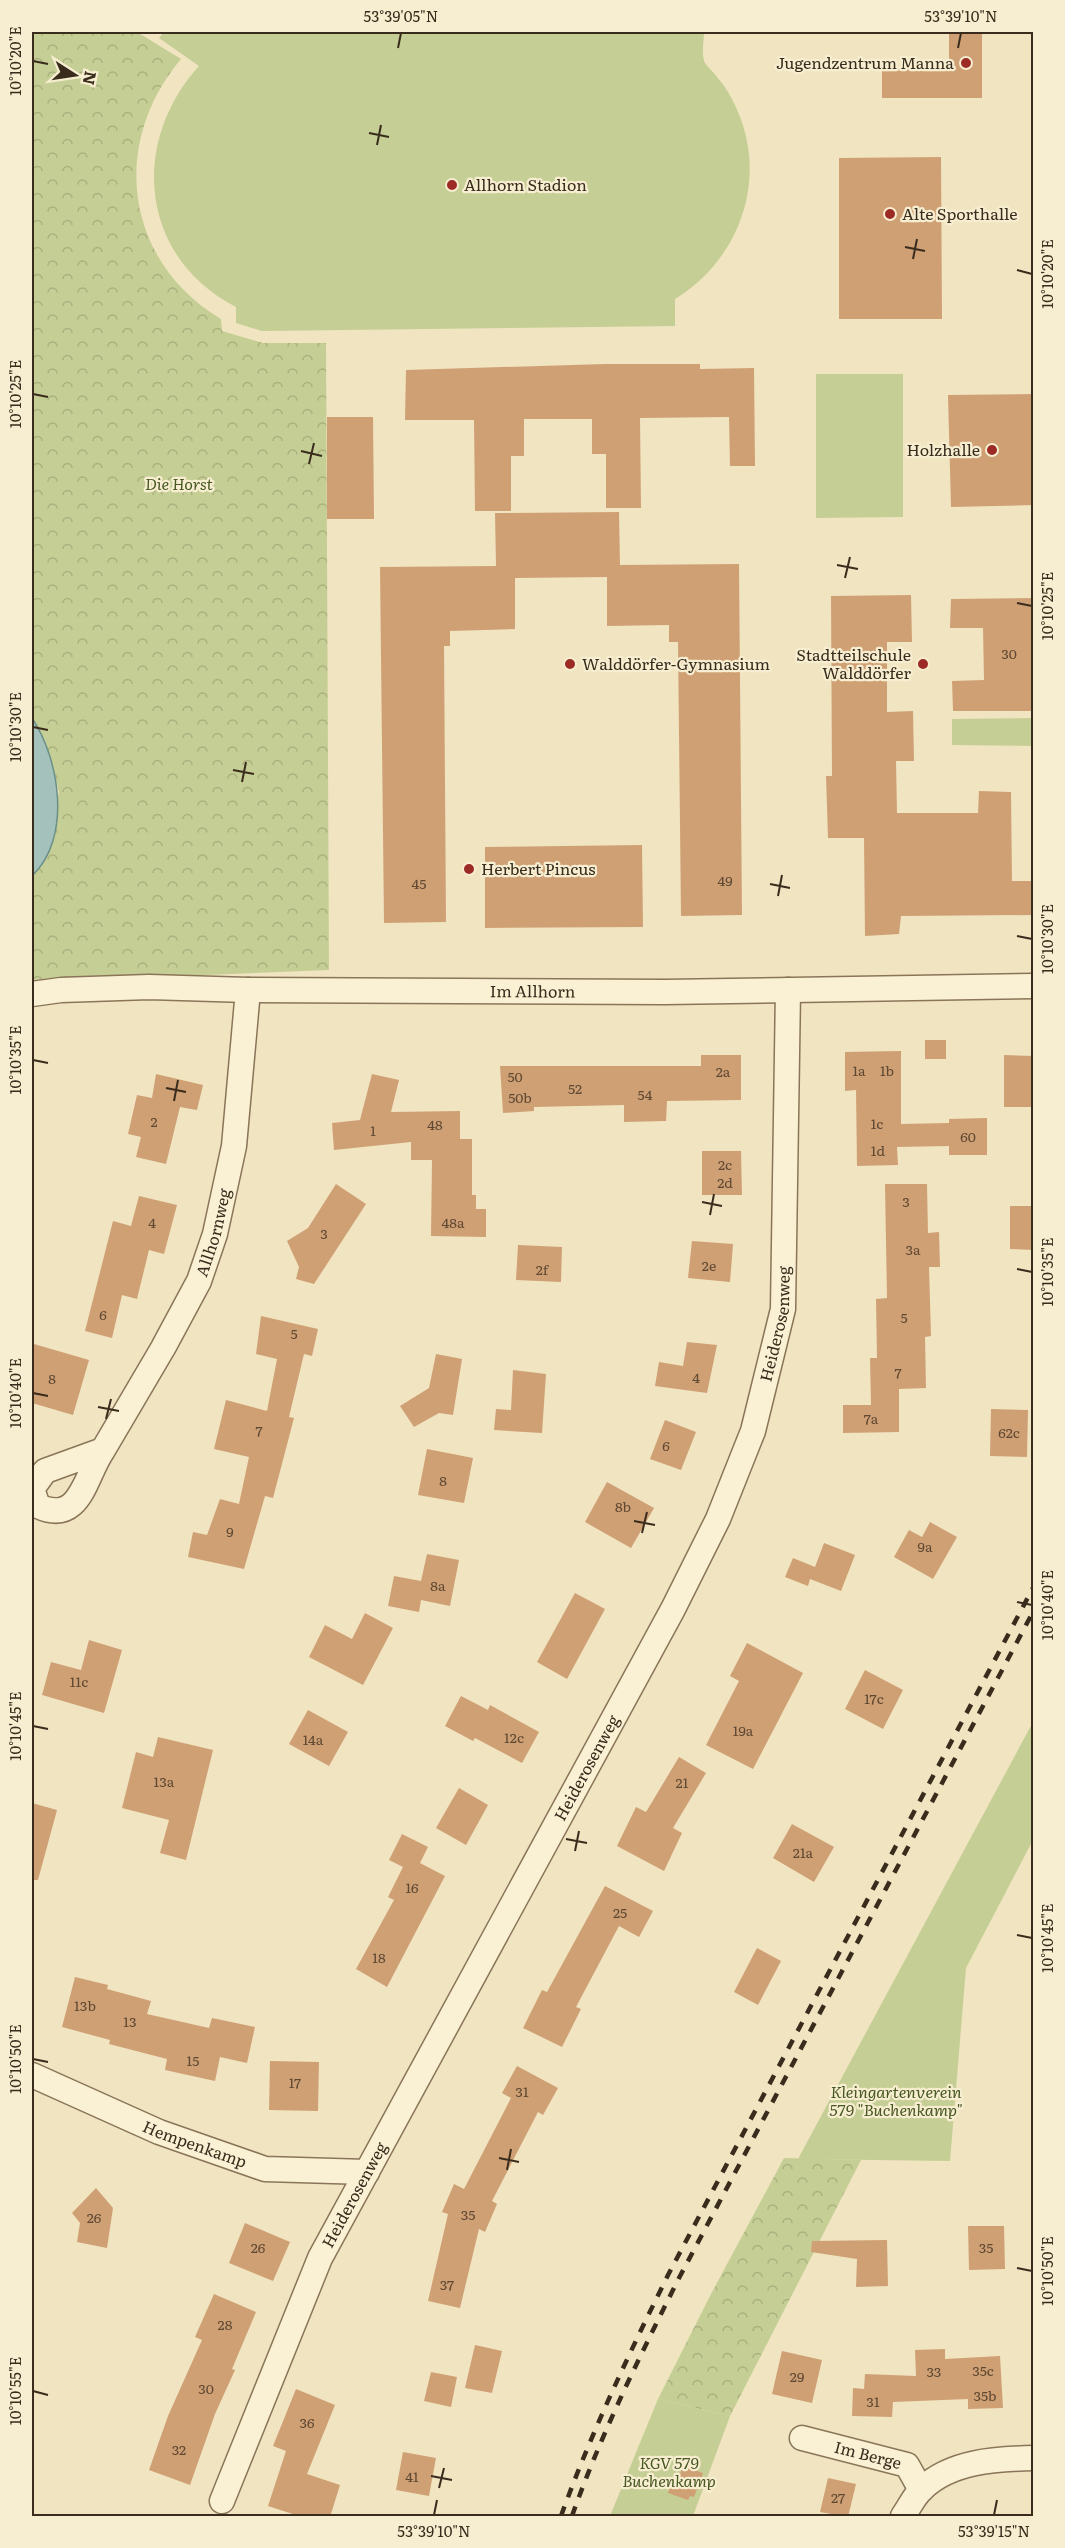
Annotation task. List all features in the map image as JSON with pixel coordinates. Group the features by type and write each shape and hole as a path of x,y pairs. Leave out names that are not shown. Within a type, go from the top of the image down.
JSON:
{"street":[{"name":"Im Allhorn","path":"32,994 61,990 149,987 248,990 788,990 1034,986"},
{"name":"Allhornweg","path":"103,1450 199,1281 215,1234 234,1146 248,990"},
{"name":"Heiderosenweg","path":"222,2501 320,2258 673,1609 718,1519 753,1431 783,1309 788,990"},
{"name":"Hempenkamp","path":"32,2075 159,2132 265,2169 367,2172"},
{"name":"Im Berge","path":"802,2438 907,2465 921,2490"},
{"path":"903,2517 921,2490 940,2476 963,2466 1001,2459 1034,2458"}],"green space":[{"name":"Die Horst","path":"32,32 137,32 181,59 158,92 144,127 137,163 138,199 147,233 164,266 189,295 221,319 222,331 263,343 326,343 329,970 32,982 32,876 41,867 59,792 46,743 32,718"},
{"name":"Allhorn Stadion","path":"164,32 704,32 705,63 732,98 746,139 750,165 748,192 741,218 731,242 716,264 697,283 675,299 675,326 262,331 236,323 236,307 204,285 180,259 163,229 155,196 155,162 162,129 177,96 199,66 159,38"},
{"path":"816,374 903,374 903,517 816,518"},
{"path":"1033,718 1033,746 952,745 952,719"},
{"name":"Kleingartenverein 579 \"Buchenkamp\"","path":"1033,1722 1033,1840 966,1968 950,2161 798,2159"},
{"path":"784,2158 861,2160 730,2416 658,2399 711,2294"},
{"name":"KGV 579 Buchenkamp","path":"658,2399 730,2416 693,2516 610,2516"}],"water":[{"path":"32,718 42,735 49,755 58,798 53,841 45,860 32,876"}],"building":[{"name":"Jugendzentrum Manna","path":"949,32 982,32 982,98 882,98 882,69 949,68"},
{"name":"Alte Sporthalle","path":"941,157 942,319 839,319 839,158"},
{"path":"605,364 700,364 700,369 754,368 755,466 730,466 729,417 640,418 641,508 606,508 606,454 592,454 592,419 524,419 524,456 511,456 511,511 475,511 474,420 405,420 406,370"},
{"name":"Holzhalle","path":"1034,394 1034,505 951,507 948,395"},
{"path":"327,417 373,417 374,519 327,519"},
{"path":"619,512 620,565 739,564 742,915 681,916 678,642 669,642 669,625 607,626 607,577 515,578 515,629 450,631 450,646 444,646 446,922 384,923 380,567 496,566 495,513"},
{"path":"911,595 912,642 887,642 887,712 913,711 914,761 896,761 897,813 978,813 979,791 1011,792 1012,881 1033,881 1033,915 901,916 899,934 865,936 864,838 828,838 826,776 832,776 831,596"},
{"path":"1034,598 1034,711 953,711 952,681 984,680 983,628 950,628 951,599"},
{"path":"642,845 643,927 485,928 485,847"},
{"path":"925,1040 946,1040 946,1059 925,1059"},
{"path":"901,1051 901,1124 949,1123 949,1119 987,1118 987,1155 949,1155 949,1146 897,1147 898,1165 857,1166 856,1090 845,1091 845,1052"},
{"path":"701,1055 741,1055 741,1100 667,1101 666,1121 624,1122 624,1105 534,1107 534,1111 503,1113 500,1066 701,1066"},
{"path":"1004,1055 1034,1056 1034,1107 1004,1107"},
{"path":"156,1074 203,1085 197,1110 180,1107 166,1164 136,1157 141,1137 128,1134 137,1095 152,1098"},
{"path":"372,1074 399,1080 391,1112 460,1111 460,1139 472,1139 472,1195 476,1195 476,1209 486,1209 486,1237 431,1236 432,1160 411,1160 411,1142 334,1150 332,1123 360,1120"},
{"path":"702,1151 741,1151 742,1195 702,1195"},
{"path":"336,1184 366,1204 314,1284 296,1279 299,1267 287,1241 308,1228"},
{"path":"885,1184 927,1184 928,1233 939,1232 940,1267 929,1267 931,1336 925,1337 926,1388 899,1389 899,1432 843,1433 843,1405 871,1405 870,1358 877,1358 876,1299 887,1298"},
{"path":"139,1196 177,1205 164,1254 149,1250 137,1299 122,1295 112,1338 85,1331 113,1221 131,1226"},
{"path":"1010,1206 1034,1206 1034,1250 1010,1249"},
{"path":"692,1241 733,1244 730,1282 688,1278"},
{"path":"518,1245 562,1247 561,1282 516,1280"},
{"path":"261,1316 318,1329 312,1356 304,1354 289,1417 294,1418 273,1498 265,1496 244,1569 188,1557 193,1532 207,1535 220,1499 239,1504 249,1457 214,1449 226,1400 267,1411 277,1359 256,1354"},
{"path":"687,1342 717,1345 707,1393 655,1386 659,1362 683,1366"},
{"path":"34,1344 89,1360 73,1415 32,1403"},
{"path":"436,1354 462,1359 453,1415 439,1413 414,1427 400,1406 429,1388"},
{"path":"513,1370 546,1374 542,1433 494,1430 496,1409 511,1410"},
{"path":"991,1409 1028,1410 1027,1457 990,1456"},
{"path":"665,1420 696,1432 681,1470 650,1459"},
{"path":"427,1449 473,1458 464,1503 418,1495"},
{"path":"607,1482 654,1508 631,1548 585,1522"},
{"path":"930,1522 957,1537 933,1579 894,1557 909,1530 922,1537"},
{"path":"824,1543 855,1555 841,1591 810,1579 808,1586 785,1577 793,1558 815,1567"},
{"path":"427,1554 459,1560 450,1606 421,1600 419,1612 388,1606 394,1576 421,1581"},
{"path":"575,1593 605,1609 567,1679 537,1662"},
{"path":"365,1613 393,1628 363,1685 309,1657 325,1625 352,1639"},
{"path":"89,1640 122,1650 104,1713 42,1695 51,1662 81,1670"},
{"path":"747,1643 803,1673 753,1769 706,1745 739,1681 730,1676"},
{"path":"865,1670 903,1690 883,1729 845,1709"},
{"path":"461,1696 488,1710 490,1705 539,1732 522,1763 475,1738 473,1741 445,1726"},
{"path":"308,1710 348,1732 329,1766 289,1744"},
{"path":"158,1737 213,1750 186,1860 160,1853 169,1820 122,1808 136,1752 153,1757"},
{"path":"679,1757 706,1773 673,1828 682,1833 664,1871 617,1846 636,1807 646,1812"},
{"path":"459,1788 488,1805 466,1845 436,1828"},
{"path":"32,1803 57,1810 38,1880 32,1880"},
{"path":"792,1824 834,1847 814,1882 773,1858"},
{"path":"402,1834 428,1847 420,1863 445,1876 387,1987 356,1969 394,1900 388,1897 403,1867 389,1860"},
{"path":"605,1886 653,1911 639,1937 619,1926 576,2007 581,2009 562,2047 523,2028 542,1990 547,1992"},
{"path":"757,1948 781,1961 758,2005 734,1992"},
{"path":"75,1977 108,1985 107,1989 151,2001 147,2014 209,2028 212,2018 255,2027 247,2063 220,2057 215,2081 165,2070 167,2059 109,2044 110,2040 62,2027"},
{"path":"270,2061 319,2062 318,2111 269,2110"},
{"path":"517,2066 558,2088 543,2115 538,2112 492,2201 497,2204 485,2232 479,2229 460,2308 428,2301 448,2214 442,2212 454,2184 464,2189 511,2098 502,2093"},
{"path":"96,2188 113,2208 107,2248 77,2242 80,2223 72,2213"},
{"path":"245,2223 290,2242 273,2281 229,2263"},
{"path":"968,2226 1004,2226 1005,2269 969,2270"},
{"path":"887,2240 888,2286 856,2287 857,2259 811,2252 812,2241"},
{"path":"214,2294 256,2312 232,2369 235,2370 215,2414 190,2485 149,2470 168,2416 202,2340 195,2337"},
{"path":"475,2345 502,2351 492,2393 465,2388"},
{"path":"945,2349 945,2359 1000,2356 1003,2408 968,2409 968,2399 893,2402 892,2417 852,2416 853,2388 864,2389 865,2374 916,2376 915,2350"},
{"path":"782,2351 822,2360 812,2403 772,2394"},
{"path":"431,2372 457,2377 451,2407 424,2401"},
{"path":"296,2389 335,2405 307,2474 340,2485 330,2517 302,2517 268,2506 286,2451 273,2446"},
{"path":"403,2452 436,2458 429,2496 396,2490"},
{"path":"683,2466 703,2473 694,2497 690,2496 688,2500 668,2493 674,2475 679,2477"},
{"path":"828,2478 856,2484 848,2517 820,2512"}],"railway":[{"path":"561,2516 598,2424 668,2275 1034,1586"},
{"path":"572,2516 608,2425 679,2278 1034,1610"}],"place":[{"name":"Jugendzentrum Manna","path":"966,63"},
{"name":"Allhorn Stadion","path":"452,185"},
{"name":"Alte Sporthalle","path":"890,214"},
{"name":"Holzhalle","path":"992,450"},
{"name":"Walddörfer-Gymnasium","path":"570,664"},
{"name":"Stadtteilschule Walddörfer","path":"923,664"},
{"name":"Herbert Pincus","path":"469,869"}]}
